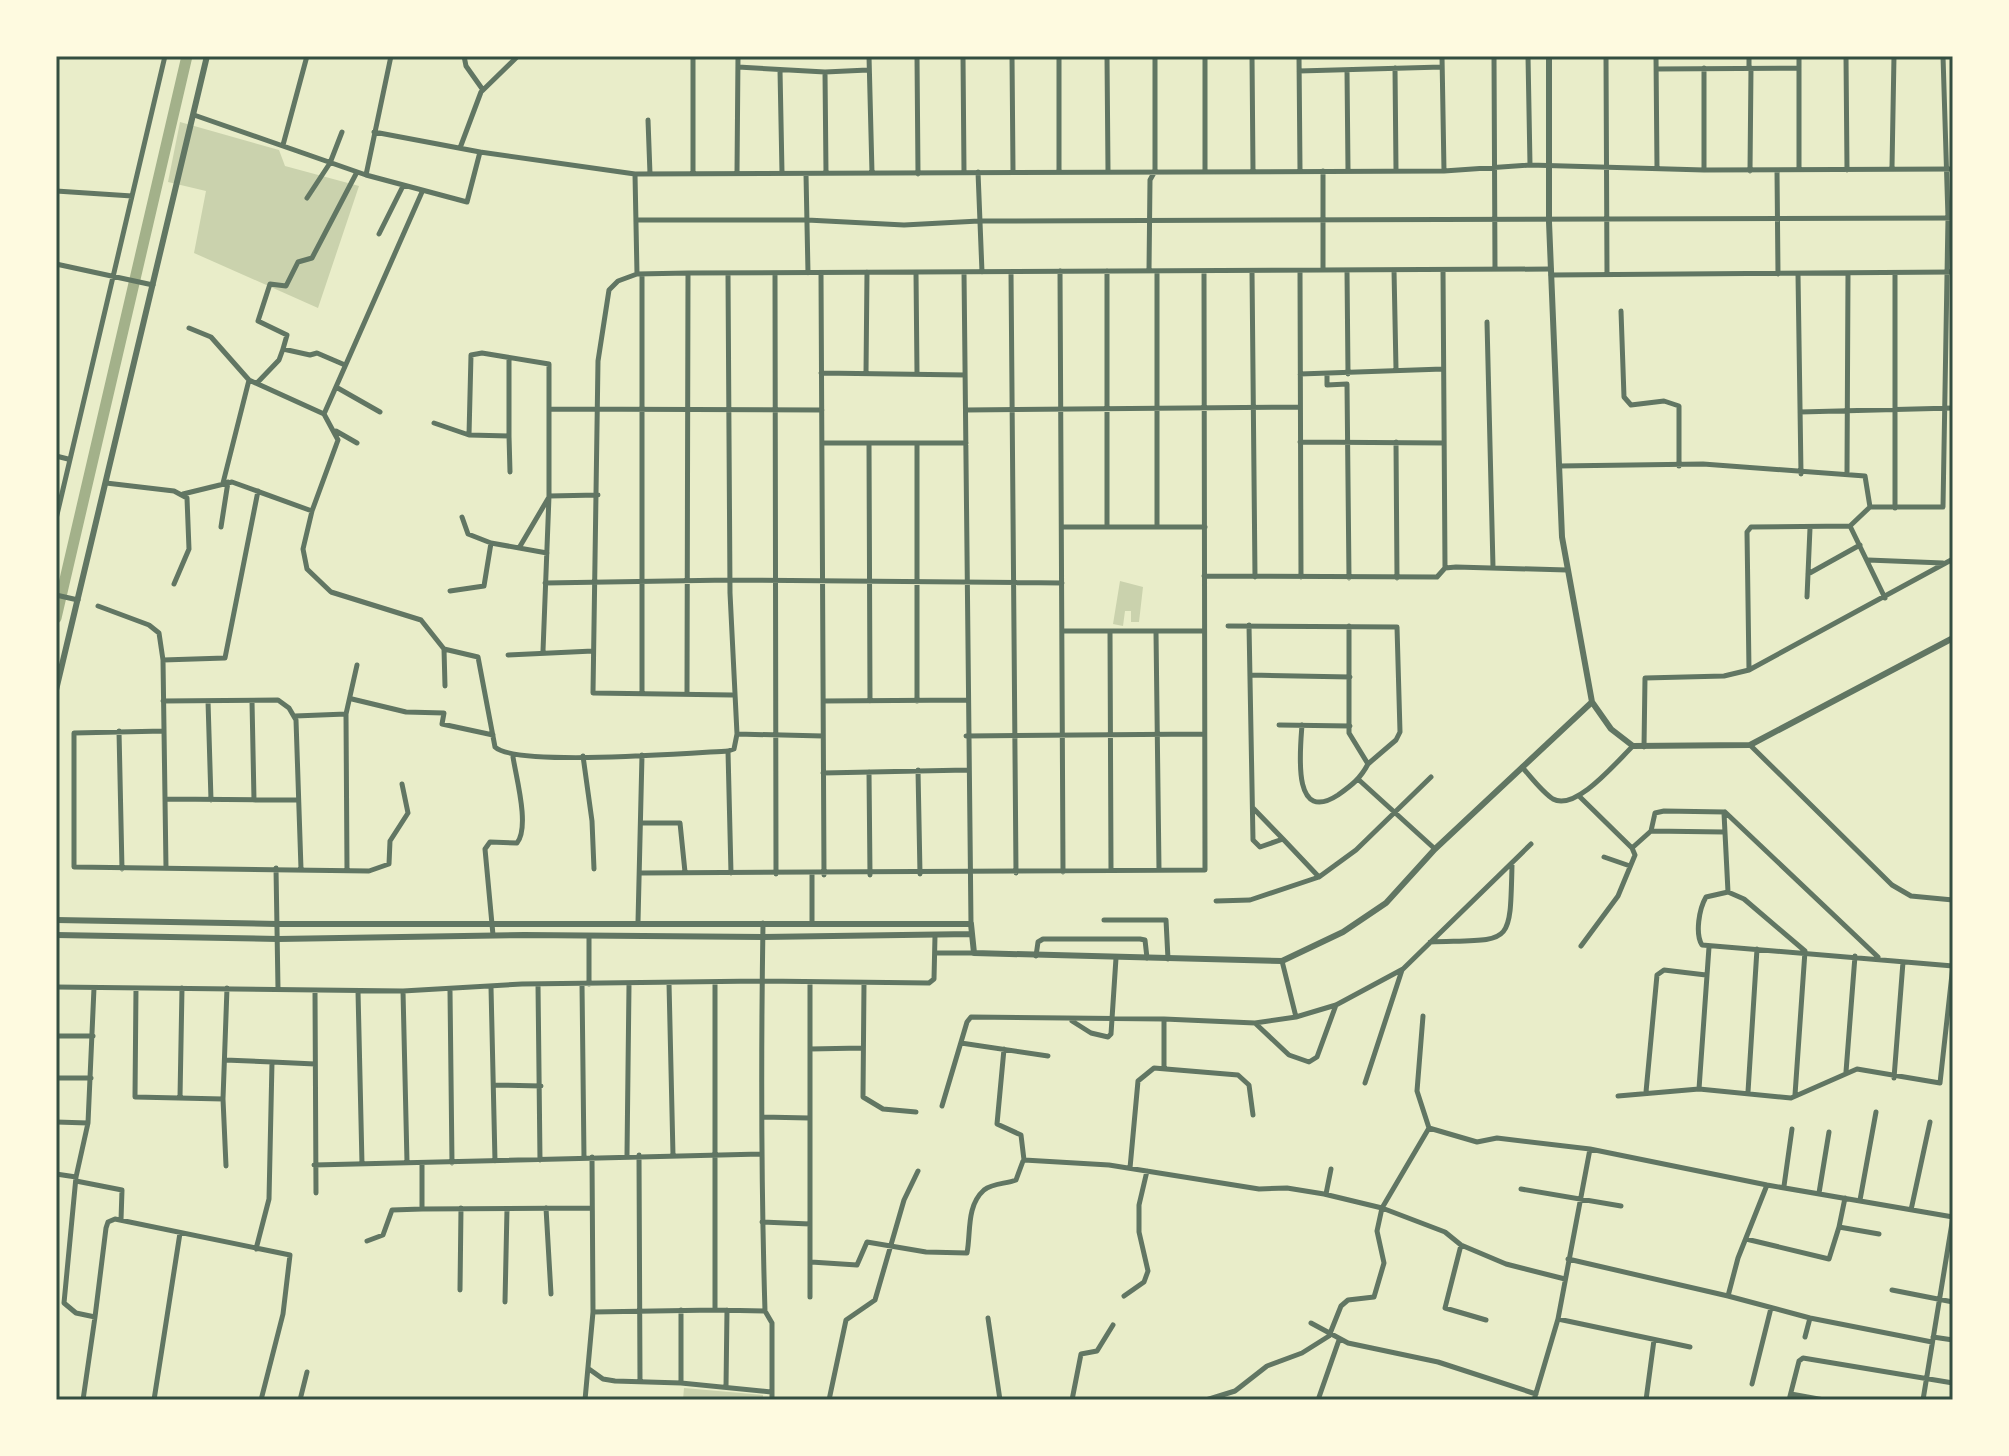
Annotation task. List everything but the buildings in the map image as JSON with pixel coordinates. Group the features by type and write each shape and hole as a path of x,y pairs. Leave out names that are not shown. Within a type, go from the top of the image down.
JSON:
{"street":[{"path":"56,519 165,56"},
{"path":"56,690 150,284 207,56"},
{"path":"283,145 307,56"},
{"path":"366,175 391,56"},
{"path":"464,56 466,66 483,90"},
{"path":"460,148 483,90 518,56"},
{"path":"693,56 693,173"},
{"path":"737,173 738,56"},
{"path":"869,56 872,173"},
{"path":"917,56 918,174"},
{"path":"963,56 964,172"},
{"path":"1012,56 1013,171"},
{"path":"1059,56 1059,171"},
{"path":"1107,56 1108,171"},
{"path":"1149,271 1150,180 1155,171 1155,56"},
{"path":"1205,56 1205,172"},
{"path":"1252,56 1253,171"},
{"path":"1299,56 1300,170"},
{"path":"1442,56 1444,171"},
{"path":"1494,56 1495,269"},
{"path":"1528,56 1530,165"},
{"path":"1549,56 1549,222 1558,466 1567,570 1592,702 1611,729 1633,746 1750,745 1953,638"},
{"path":"1606,56 1607,275"},
{"path":"1656,56 1657,169"},
{"path":"1749,56 1750,171"},
{"path":"1799,56 1799,169"},
{"path":"1846,56 1847,170"},
{"path":"1892,167 1894,56"},
{"path":"1749,670 1748,529 1850,526 1870,507 1943,507 1945,272 1950,218 1944,167 1943,56"},
{"path":"738,67 825,72 868,70"},
{"path":"1299,71 1442,67"},
{"path":"1395,68 1396,170"},
{"path":"1704,68 1704,170"},
{"path":"1656,69 1799,68"},
{"path":"780,70 782,173"},
{"path":"1347,70 1348,170"},
{"path":"825,72 826,173"},
{"path":"194,115 366,175 422,192 470,200 480,152"},
{"path":"648,120 650,174"},
{"path":"307,198 330,163 342,132"},
{"path":"374,132 480,152 635,174 1444,171 1530,165 1750,171 1892,167 1953,169"},
{"path":"1777,170 1778,274"},
{"path":"1323,171 1323,270"},
{"path":"257,383 279,360 287,335 258,321 270,284 286,286 298,262 312,258 357,172"},
{"path":"978,172 982,272"},
{"path":"806,173 808,273"},
{"path":"635,174 644,409 642,693"},
{"path":"379,234 403,186"},
{"path":"56,191 132,196"},
{"path":"324,414 422,192"},
{"path":"637,220 807,220 904,225 979,221 1606,222 1950,218"},
{"path":"56,264 150,284"},
{"path":"732,695 596,695 593,651 598,361 609,290 618,281 639,274 688,273 1495,269 1607,275 1953,272"},
{"path":"1347,270 1348,374"},
{"path":"1394,270 1396,369"},
{"path":"1204,576 1437,577 1445,568 1443,270"},
{"path":"1060,271 1063,872"},
{"path":"1107,271 1107,527"},
{"path":"1157,271 1157,527"},
{"path":"1252,271 1255,577"},
{"path":"1300,271 1301,577"},
{"path":"866,373 867,272"},
{"path":"916,272 917,374"},
{"path":"964,272 966,736 974,953"},
{"path":"1011,272 1016,873"},
{"path":"641,873 870,875 971,871 1205,870 1204,272"},
{"path":"687,694 688,273"},
{"path":"444,649 478,657 495,747 513,757 642,755 734,749 737,734 732,695 728,273"},
{"path":"775,273 776,874"},
{"path":"821,273 824,875"},
{"path":"1847,473 1848,273"},
{"path":"1895,273 1895,509"},
{"path":"1798,274 1801,474"},
{"path":"1621,311 1624,397 1631,405 1664,401 1679,406 1679,466"},
{"path":"1487,322 1493,567"},
{"path":"189,328 211,337 249,380 324,414 336,430 357,443"},
{"path":"283,349 310,355 313,352 345,365"},
{"path":"469,435 471,355 549,364 551,409 543,651"},
{"path":"509,358 510,472"},
{"path":"1300,374 1443,369"},
{"path":"821,373 965,375"},
{"path":"1327,374 1327,385 1347,384 1349,578"},
{"path":"221,527 226,483 249,380"},
{"path":"336,387 380,412"},
{"path":"966,410 1300,407"},
{"path":"1800,412 1953,408"},
{"path":"551,409 822,410"},
{"path":"434,423 469,435 509,436"},
{"path":"336,430 335,455 312,511 303,557 307,569 324,587 344,598 425,622 444,649 445,686"},
{"path":"1300,442 1443,443"},
{"path":"1396,442 1397,578"},
{"path":"822,443 966,443"},
{"path":"869,443 870,701"},
{"path":"917,443 917,701"},
{"path":"56,456 68,459"},
{"path":"1558,466 1703,464 1801,474 1847,473 1865,476 1870,507"},
{"path":"1944,476 1953,475"},
{"path":"106,483 183,494 226,483 312,511"},
{"path":"163,660 225,658 258,491"},
{"path":"174,584 189,549 190,505 183,494"},
{"path":"549,496 598,495"},
{"path":"519,548 549,496"},
{"path":"462,517 468,534 491,543 547,553"},
{"path":"1850,526 1885,598"},
{"path":"1062,527 1205,527"},
{"path":"1807,597 1810,528"},
{"path":"450,591 484,586 491,543"},
{"path":"1808,574 1860,545"},
{"path":"1644,748 1645,678 1724,676 1749,670 1953,559"},
{"path":"1868,560 1945,563"},
{"path":"1445,568 1567,570"},
{"path":"545,583 730,580 1062,583"},
{"path":"56,595 78,600"},
{"path":"98,606 159,633 163,660 166,868"},
{"path":"1249,625 1255,845 1260,847 1283,839"},
{"path":"1228,626 1393,626 1398,631 1400,732 1396,740 1368,764 1359,780 1324,804 1316,804 1307,797 1302,785 1302,725"},
{"path":"1349,626 1349,736 1368,764"},
{"path":"1062,631 1204,631"},
{"path":"1110,631 1111,871"},
{"path":"1156,632 1159,871"},
{"path":"508,655 593,651"},
{"path":"347,870 346,714 352,699 357,665"},
{"path":"1251,675 1350,677"},
{"path":"352,699 406,712 444,713 442,724 493,735"},
{"path":"163,701 278,700 295,716 301,869"},
{"path":"823,701 967,700"},
{"path":"208,701 211,800"},
{"path":"252,701 254,800"},
{"path":"935,953 1282,961 1343,932 1386,903 1435,849 1592,702"},
{"path":"295,716 346,714"},
{"path":"1279,725 1350,726"},
{"path":"119,731 122,869"},
{"path":"164,731 74,733 72,862 78,869 369,871 389,864 390,841 408,813 402,784"},
{"path":"737,734 823,736"},
{"path":"966,736 1203,734"},
{"path":"1750,745 1892,885 1911,896 1953,900"},
{"path":"1522,767 1554,800 1580,797 1633,746"},
{"path":"728,751 731,873"},
{"path":"638,922 642,755"},
{"path":"583,756 592,821 594,869"},
{"path":"493,935 485,849 490,842 517,843 522,835 521,798 513,757"},
{"path":"918,770 920,874"},
{"path":"823,773 967,770"},
{"path":"869,772 870,875"},
{"path":"1216,901 1250,900 1319,877 1356,850 1431,777"},
{"path":"1359,780 1435,849"},
{"path":"1580,797 1632,848 1635,855 1618,896 1581,946"},
{"path":"165,799 297,800"},
{"path":"1253,808 1319,877"},
{"path":"1632,848 1651,831 1655,813 1725,812 1880,958"},
{"path":"1725,812 1728,892"},
{"path":"641,823 680,823 685,872"},
{"path":"1651,831 1724,832"},
{"path":"942,1106 971,1017 1071,1020 1114,1017 1255,1023 1296,1017 1336,1005 1403,969 1531,844"},
{"path":"1604,857 1630,866"},
{"path":"1429,942 1492,940 1503,935 1511,924 1512,865"},
{"path":"276,868 278,989"},
{"path":"812,875 812,923"},
{"path":"1618,1096 1699,1089 1795,1096 1857,1069 1894,1078 1940,1083 1951,1024 1953,966 1805,951 1709,947 1699,942 1698,937 1706,897 1728,892 1744,899 1805,951"},
{"path":"56,920 277,924 971,924"},
{"path":"1104,920 1166,920 1168,959"},
{"path":"763,922 760,981 762,1222 765,1311 772,1323 772,1400"},
{"path":"584,1158 589,923"},
{"path":"56,935 278,939 493,935 763,937 972,934"},
{"path":"56,987 450,991 538,984 760,981 929,983 934,979 935,936"},
{"path":"1036,956 1038,942 1043,939 1140,939 1145,940 1147,959"},
{"path":"1699,1089 1709,947"},
{"path":"1748,1092 1757,949"},
{"path":"1795,1096 1805,951"},
{"path":"1846,1072 1857,963 1855,956"},
{"path":"1071,1020 1091,1033 1108,1037 1114,1017 1116,958"},
{"path":"1282,961 1296,1017"},
{"path":"1894,1078 1903,962"},
{"path":"1365,1083 1403,969"},
{"path":"1646,1092 1657,975 1664,970 1706,975"},
{"path":"810,982 810,1297"},
{"path":"669,983 673,1155"},
{"path":"715,983 715,1310"},
{"path":"864,983 862,1048 865,1100 883,1109 916,1112"},
{"path":"538,984 540,1160"},
{"path":"627,1155 629,985"},
{"path":"491,987 495,1161"},
{"path":"94,988 88,1123 76,1179 64,1303 76,1313 95,1317"},
{"path":"136,988 133,1093 138,1098 223,1099"},
{"path":"180,1098 182,988"},
{"path":"226,1166 223,1099 227,988"},
{"path":"315,990 316,1193"},
{"path":"358,991 362,1164"},
{"path":"403,991 407,1162"},
{"path":"450,991 452,1163"},
{"path":"1255,1023 1289,1055 1309,1062 1317,1057 1336,1005"},
{"path":"1206,1400 1235,1391 1260,1370 1302,1353 1329,1336 1341,1306 1348,1300 1372,1298 1375,1295 1384,1263 1377,1231 1382,1208 1429,1128 1417,1091 1423,1016"},
{"path":"1164,1019 1164,1069"},
{"path":"56,1036 93,1036"},
{"path":"961,1043 1048,1056"},
{"path":"810,1049 862,1048"},
{"path":"811,1262 857,1265 867,1242 890,1247 967,1253 971,1215 977,1201 987,1189 1016,1180 1024,1160 1021,1135 997,1124 1004,1049"},
{"path":"225,1060 315,1064"},
{"path":"256,1249 269,1199 272,1062"},
{"path":"1130,1168 1138,1081 1154,1068 1238,1075 1249,1085 1253,1115"},
{"path":"56,1078 91,1078"},
{"path":"494,1085 541,1086"},
{"path":"1860,1200 1876,1112"},
{"path":"762,1117 809,1118"},
{"path":"56,1122 88,1123"},
{"path":"1911,1210 1930,1122"},
{"path":"1429,1128 1477,1142 1497,1138 1590,1149 1767,1185 1953,1217 1923,1400"},
{"path":"1784,1186 1792,1129"},
{"path":"1819,1193 1829,1132"},
{"path":"1311,1323 1339,1340 1438,1362 1535,1397 1558,1319 1590,1149"},
{"path":"314,1165 761,1154"},
{"path":"639,1155 640,1381"},
{"path":"585,1400 593,1312 592,1157"},
{"path":"1024,1160 1057,1160 1130,1168 1259,1189 1287,1188 1326,1194 1382,1208 1445,1232 1461,1245 1506,1264 1565,1279"},
{"path":"422,1163 422,1209"},
{"path":"1326,1194 1331,1169"},
{"path":"829,1400 846,1320 875,1300 890,1247 918,1171"},
{"path":"1124,1296 1144,1282 1148,1271 1139,1232 1139,1205 1147,1171"},
{"path":"56,1174 122,1190 121,1220"},
{"path":"1728,1296 1767,1185"},
{"path":"1521,1189 1621,1206"},
{"path":"1746,1239 1829,1259 1845,1198"},
{"path":"460,1290 461,1208"},
{"path":"546,1208 551,1294"},
{"path":"367,1241 383,1235 392,1210 591,1208"},
{"path":"505,1302 507,1209"},
{"path":"83,1400 108,1222 121,1220 290,1255 280,1328 261,1400"},
{"path":"762,1222 810,1224"},
{"path":"1839,1227 1879,1234"},
{"path":"154,1400 180,1233"},
{"path":"1461,1245 1445,1308 1486,1320"},
{"path":"1568,1259 1810,1318 1953,1340"},
{"path":"1945,1264 1953,1266"},
{"path":"1892,1290 1953,1302"},
{"path":"1752,1384 1771,1308"},
{"path":"681,1310 681,1383"},
{"path":"726,1387 727,1310"},
{"path":"593,1312 765,1311"},
{"path":"988,1318 1000,1400"},
{"path":"1805,1337 1810,1318"},
{"path":"1558,1319 1690,1347"},
{"path":"1072,1400 1081,1354 1097,1351 1113,1325"},
{"path":"1318,1400 1339,1340"},
{"path":"1646,1400 1654,1340"},
{"path":"1824,1400 1790,1397 1799,1361 1803,1358 1953,1383"},
{"path":"56,1359 56,1368"},
{"path":"588,1369 603,1379 771,1392"},
{"path":"300,1400 307,1372"}],"green space":[{"path":"180,122 279,150 285,166 359,186 318,308 194,253 206,191 168,182"},
{"path":"1120,581 1143,587 1139,622 1131,622 1131,611 1125,611 1123,626 1113,624"},
{"path":"684,1388 763,1395 763,1400 683,1400"}],"waterway":[{"path":"56,618 187,56"}]}
